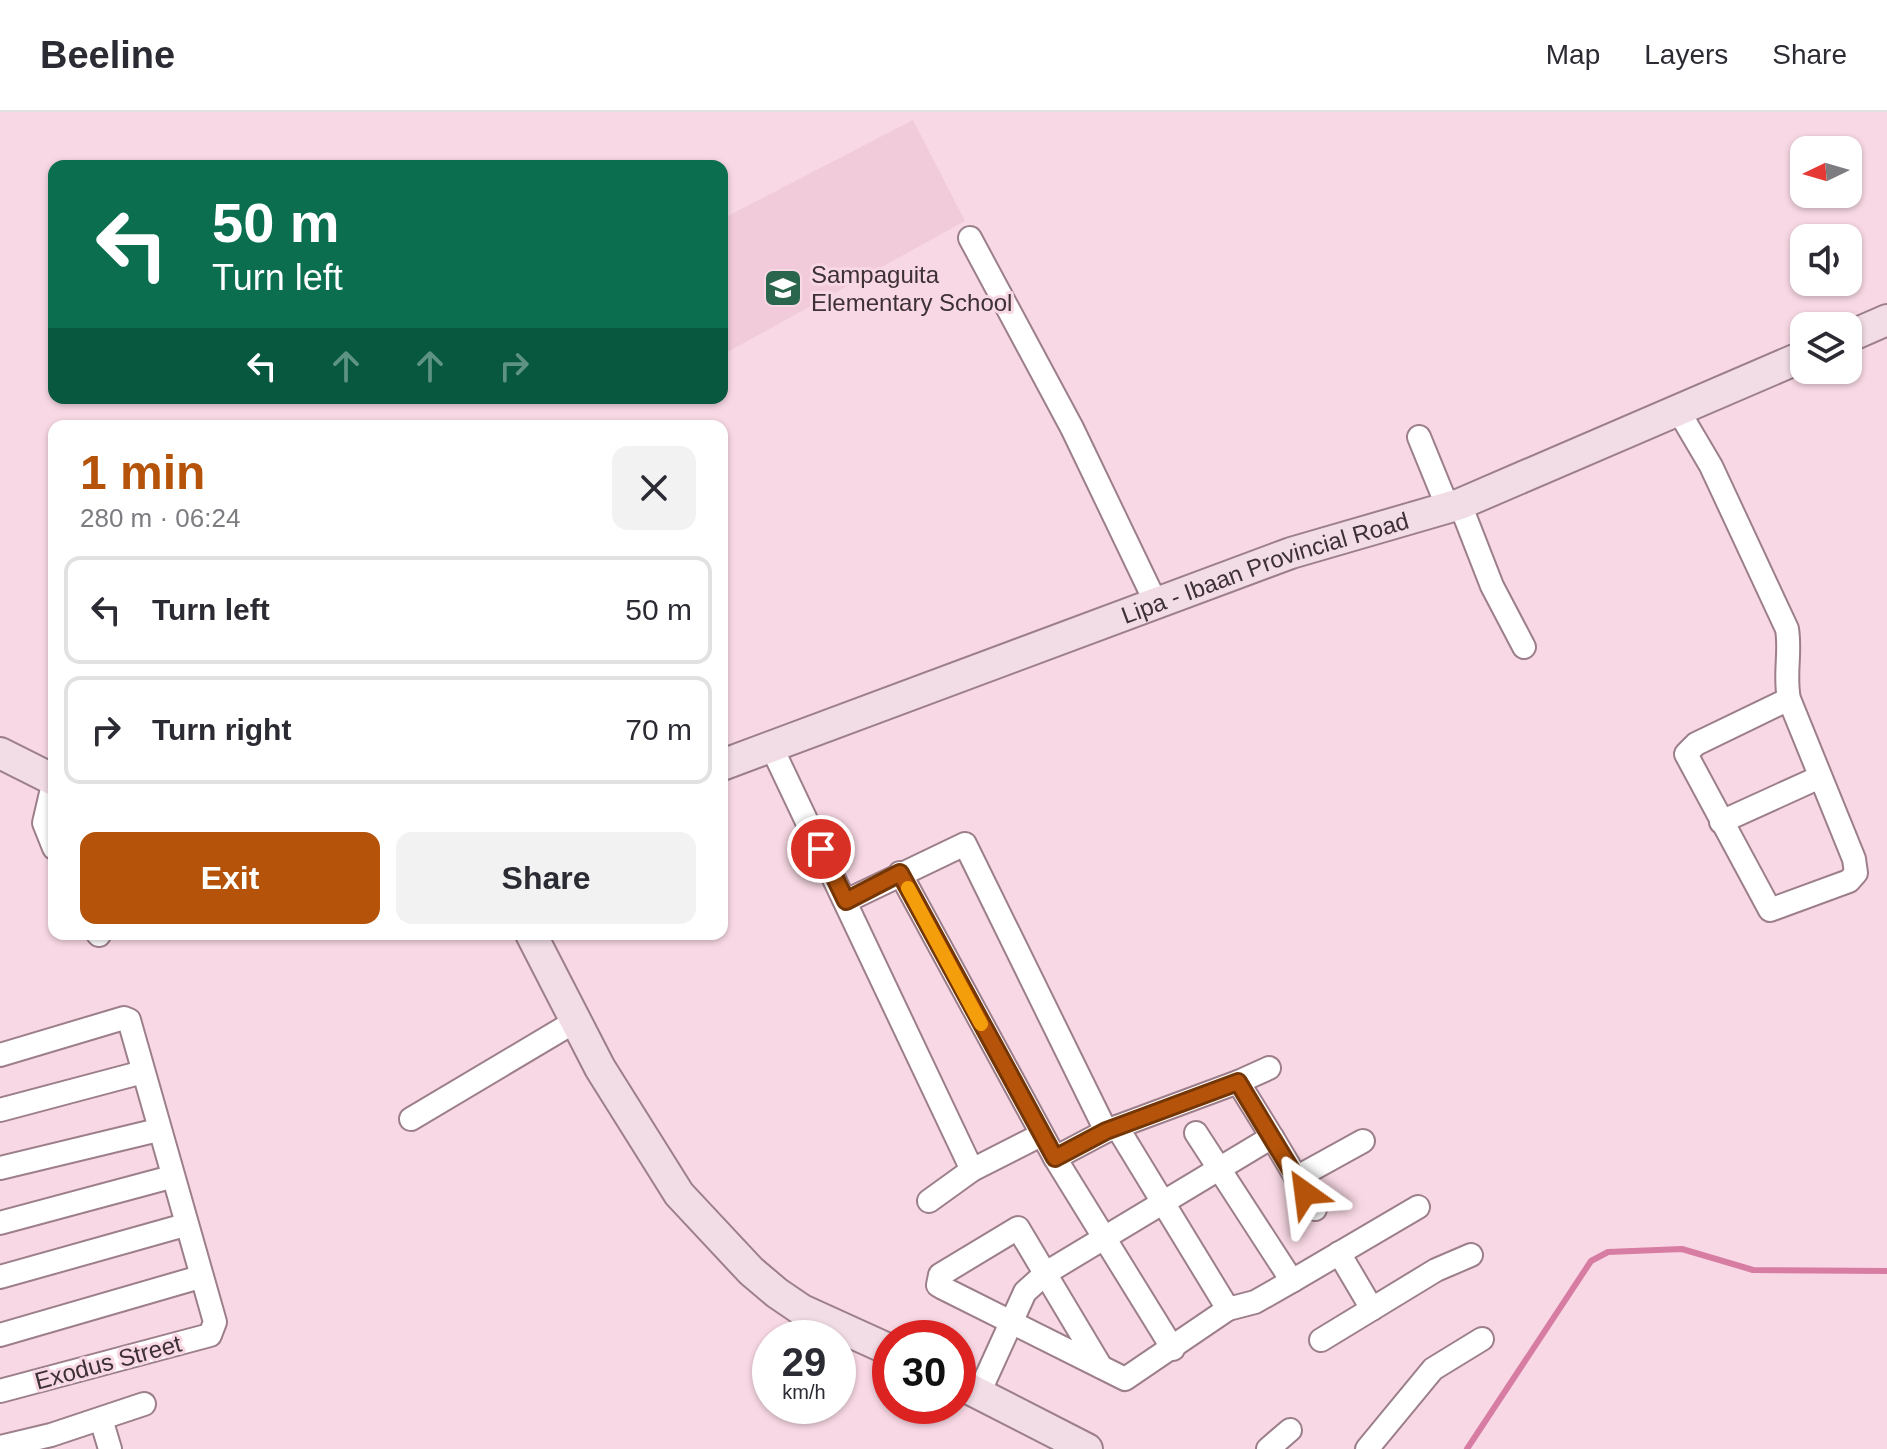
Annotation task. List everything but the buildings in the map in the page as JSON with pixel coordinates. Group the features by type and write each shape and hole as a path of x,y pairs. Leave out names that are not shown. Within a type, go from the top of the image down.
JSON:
{"main road":[{"path":"1862,331 1887,320"},
{"name":"Lipa - Ibaan Provincial Road","path":"728,763 1291,553 1454,506 1790,362"},
{"path":"1,755 48,777"},
{"path":"534,940 574,1022 679,1194 751,1271 802,1310 872,1342"},
{"path":"976,1392 1087,1449"}],"street":[{"path":"970,238 1072,428 1156,603"},
{"path":"1678,410 1711,466 1787,629 1790,646 1785,680 1789,699 1854,859 1856,873 1849,881 1770,910 1686,754 1696,744 1789,699"},
{"path":"1419,437 1524,647"},
{"path":"771,746 972,1170"},
{"path":"1721,822 1820,777"},
{"path":"48,806 44,823 48,833"},
{"path":"846,901 960,844 968,847 1112,1129 1164,1204 1228,1309"},
{"path":"900,873 1041,1135 1173,1349"},
{"path":"0,1055 124,1018 132,1025 200,1277 0,1335"},
{"path":"411,1119 574,1022"},
{"path":"1055,1158 1112,1129 1269,1068"},
{"path":"0,1110 143,1072"},
{"path":"1238,1082 1315,1209"},
{"path":"0,1168 158,1130"},
{"path":"1196,1133 1292,1281"},
{"path":"929,1201 972,1170 1041,1135"},
{"path":"976,1376 1025,1292 1046,1273 1272,1137"},
{"path":"1296,1178 1363,1141"},
{"path":"0,1223 171,1177"},
{"path":"1101,1367 1018,1228 940,1275 938,1285 943,1288 1101,1367 1125,1379 1228,1309 1255,1302 1418,1207"},
{"path":"0,1277 185,1225"},
{"path":"1339,1253 1372,1309"},
{"path":"1321,1340 1436,1270 1471,1255"},
{"name":"Exodus Street","path":"0,1391 210,1335 215,1322 200,1277"},
{"path":"1367,1449 1433,1369 1482,1339"},
{"path":"0,1447 53,1442 101,1419 144,1404"},
{"path":"101,1419 110,1449"},
{"path":"1268,1449 1290,1430"}],"shaded area":[{"name":"Sampaguita Elementary School","path":"913,120 965,221 728,352 728,216"}],"waterway":[{"path":"1467,1449 1591,1261 1608,1252 1682,1249 1753,1270 1887,1271"}],"slow traffic":[{"path":"908,888 981,1024"}],"place":[{"name":"Sampaguita Elementary School","path":"783,288"}],"route":[{"path":"821,849 846,901 900,873 1055,1158 1106,1131 1169,1105 1238,1082 1305,1193"}]}
